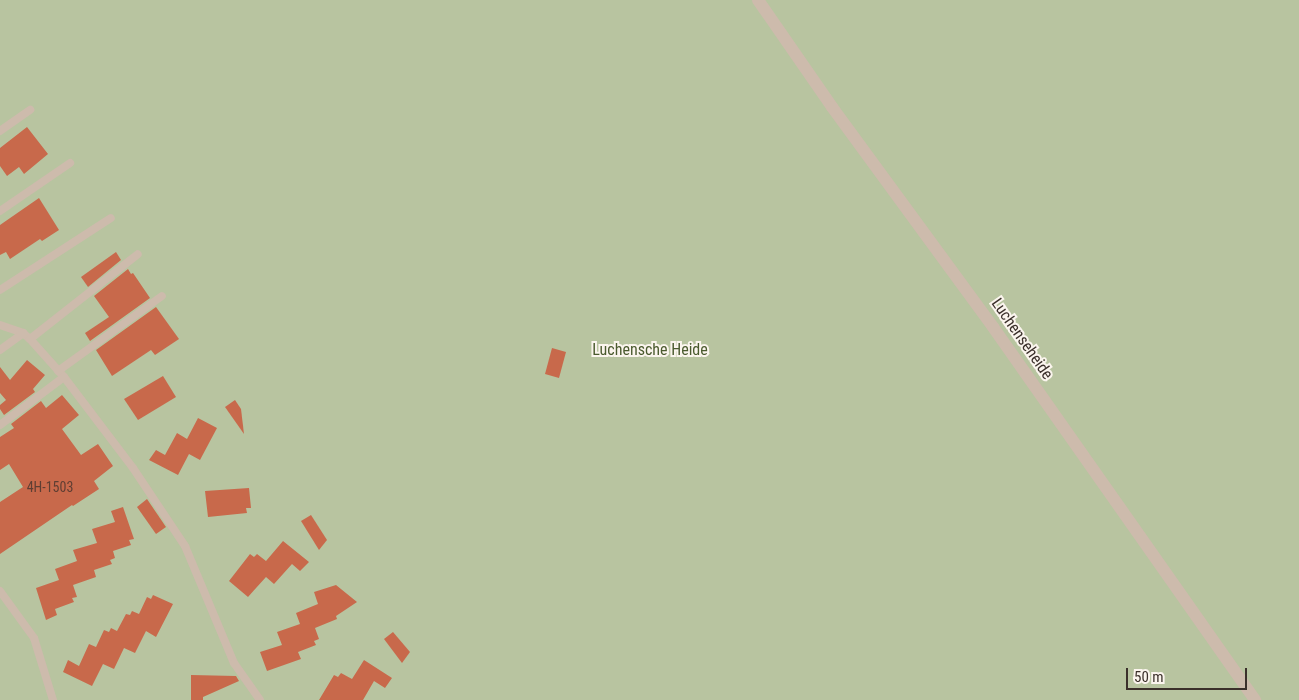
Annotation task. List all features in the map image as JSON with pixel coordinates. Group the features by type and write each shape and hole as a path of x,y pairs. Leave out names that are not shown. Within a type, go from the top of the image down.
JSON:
{"street":[{"name":"Luchenseheide","path":"758,0 832,107 993,327 1255,700"}],"lane":[{"path":"0,131 30,110"},
{"path":"0,211 70,163"},
{"path":"0,290 111,218"},
{"path":"30,339 138,254"},
{"path":"0,425 61,374 162,296"},
{"path":"0,326 23,333 30,339 61,374 133,468 185,546 234,663 260,700"},
{"path":"0,350 23,333"},
{"path":"0,591 34,638 53,700"}],"green space":[{"name":"Luchensche Heide","path":"0,0 1299,0 1299,700 0,700"}],"building":[{"path":"27,127 48,154 24,174 19,167 7,176 0,166 0,148"},
{"path":"39,198 59,230 42,241 40,239 10,259 6,252 0,255 0,225"},
{"path":"116,252 121,260 88,287 81,277"},
{"path":"128,269 131,274 133,273 150,298 90,341 85,333 109,317 94,296"},
{"path":"156,307 179,339 155,355 151,350 112,376 96,350"},
{"path":"552,348 566,352 559,378 545,374"},
{"path":"27,360 45,375 33,389 35,392 4,415 0,409 0,405 6,400 0,393 0,367 10,380"},
{"path":"163,376 176,397 138,420 124,399"},
{"path":"62,395 79,415 62,429 81,455 98,444 113,466 94,481 99,489 0,554 0,502 23,487 9,464 0,470 0,437 14,428 11,424 41,401 46,408"},
{"path":"235,400 241,409 244,434 225,407"},
{"path":"198,418 217,428 200,460 189,454 178,475 149,460 156,450 165,455 177,433 187,439"},
{"path":"249,488 251,508 246,508 247,513 208,517 205,491"},
{"path":"147,499 166,527 156,534 137,507"},
{"path":"123,507 134,539 129,540 131,545 113,551 115,558 110,560 112,564 94,570 96,577 73,585 77,597 72,598 74,602 55,609 57,615 46,620 36,588 59,580 55,569 77,561 73,550 97,543 92,529 115,522 111,511"},
{"path":"311,515 327,540 319,550 301,521"},
{"path":"283,541 309,562 300,571 292,564 274,584 266,577 248,597 229,581 250,554 254,557 257,554 266,561"},
{"path":"336,585 357,602 336,616 337,619 315,628 319,639 314,641 316,645 298,652 301,659 267,671 260,652 282,645 277,632 300,624 296,613 318,604 314,592"},
{"path":"153,595 173,604 156,637 146,631 135,653 124,648 114,669 103,664 92,686 63,672 68,660 79,666 89,644 96,647 104,630 109,632 111,628 117,631 126,614 130,615 132,611 139,614 147,597 151,599"},
{"path":"393,632 410,652 402,663 384,639"},
{"path":"364,660 392,678 385,688 374,681 363,700 319,700 334,675 338,677 341,673 352,679"},
{"path":"191,675 236,676 239,681 203,697 203,700 191,700"}]}
